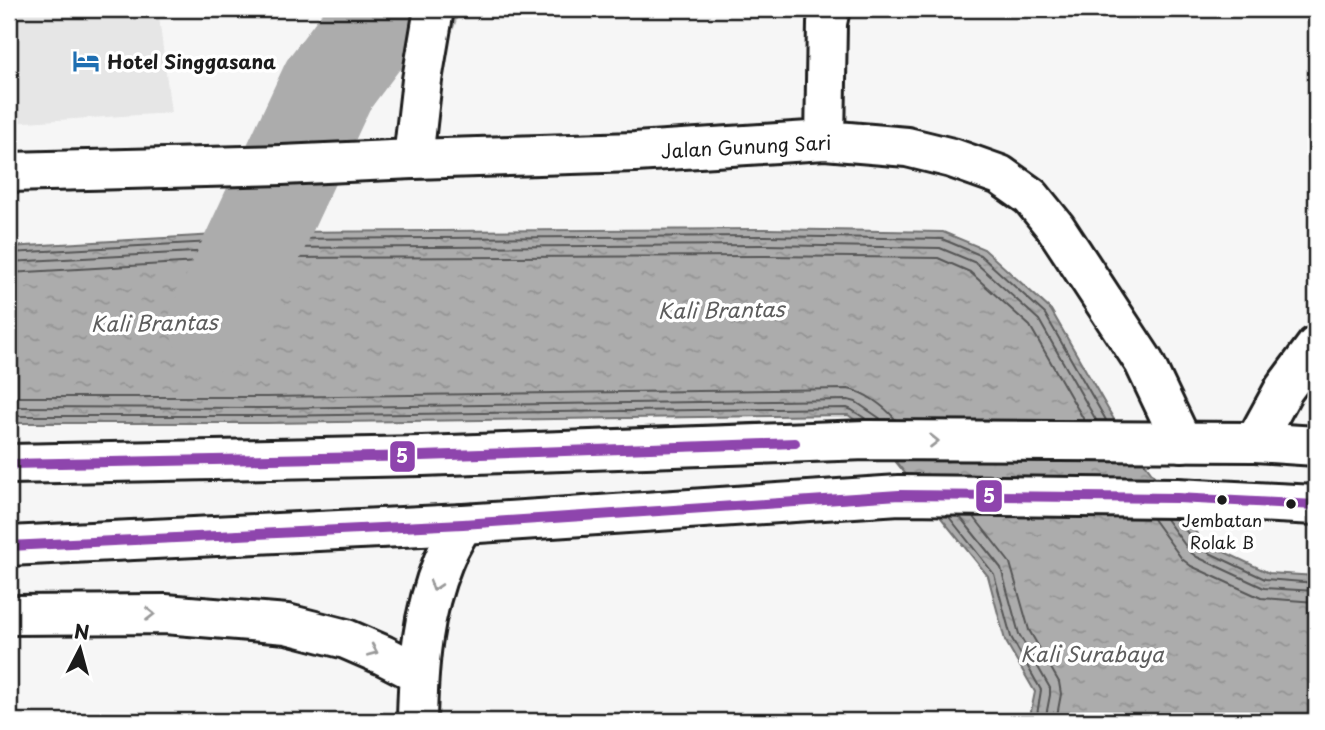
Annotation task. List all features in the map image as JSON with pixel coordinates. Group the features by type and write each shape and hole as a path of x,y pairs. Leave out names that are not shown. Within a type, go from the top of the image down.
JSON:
{"main road":[{"path":"825,140 827,23 830,9"},
{"path":"413,159 422,80 434,13"},
{"name":"Jalan Gunung Sari","path":"9,172 635,152 825,140 907,147 952,158 1000,175 1031,197 1056,228 1144,362 1182,442"},
{"path":"1255,442 1284,388 1316,346"},
{"path":"9,464 422,456 866,440 1255,442 1316,446"},
{"path":"9,546 463,524 899,495 1177,498 1316,505"},
{"path":"417,721 418,673 427,609 443,561 463,524"},
{"path":"9,615 165,614 287,624 346,639 418,673"}],"shaded area":[{"name":"Hotel Singgasana","path":"9,9 158,9 171,113 9,123"}],"water":[{"path":"765,229 943,232 984,249 1051,310 1120,430 1203,542 1269,573 1316,576 1316,721 1029,721 1035,692 1005,640 988,576 871,431 848,415 266,423 9,423 9,247 268,232"}],"waterway":[{"name":"Kali Brantas","path":"217,323 328,85 366,34 410,9"}],"transit line":[{"name":"5","path":"9,464 422,456 795,443"},
{"name":"5","path":"9,546 463,524 899,495 1177,498 1316,505"}],"place":[{"name":"Hotel Singgasana","path":"86,61"},
{"name":"Jembatan Rolak B","path":"1222,500"}],"water label":[{"name":"Kali Surabaya","path":"1092,653"}]}
